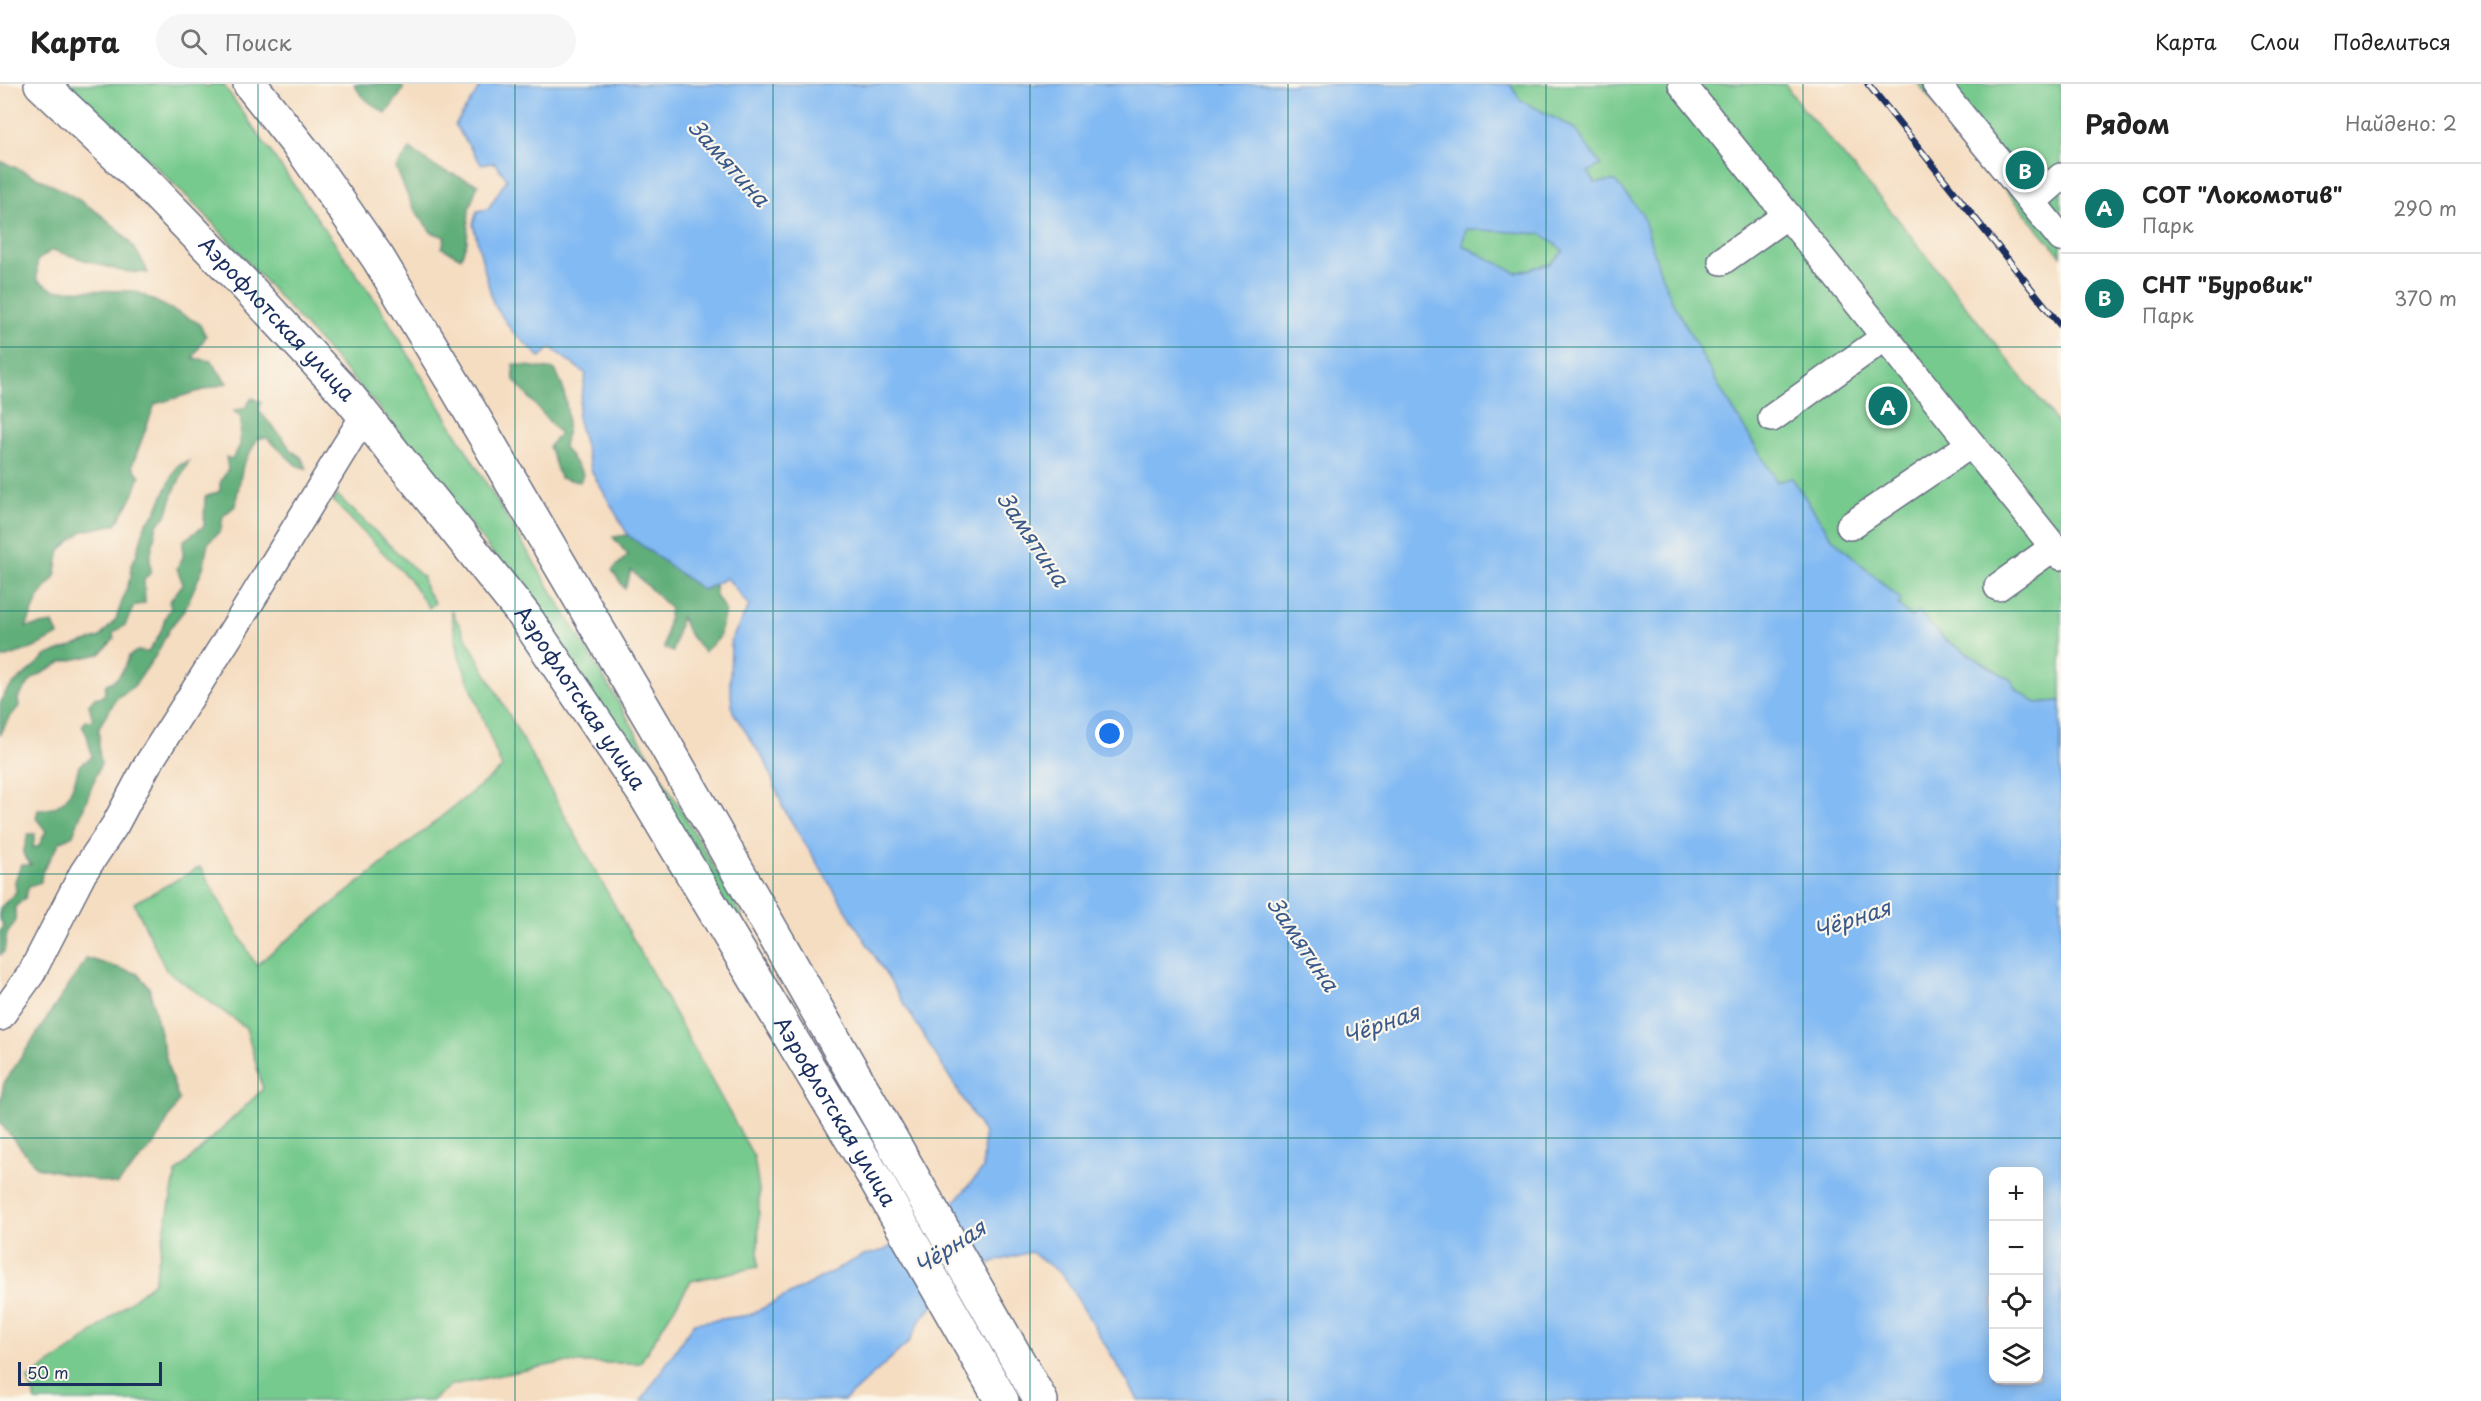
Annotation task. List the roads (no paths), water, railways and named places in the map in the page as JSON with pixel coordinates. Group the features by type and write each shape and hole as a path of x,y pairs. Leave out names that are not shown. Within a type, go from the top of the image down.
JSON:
{"main road":[{"name":"Аэрофлотская улица","path":"41,84 191,229 249,289 364,416 524,615 638,786 876,1180 1002,1401"},
{"name":"Аэрофлотская улица","path":"250,84 307,156 378,258 657,730 1041,1401"}],"street":[{"path":"1682,84 2057,551 1998,587"},
{"path":"1936,84 2061,238"},
{"path":"2032,202 2061,177"},
{"path":"1722,261 1787,215"},
{"path":"1772,418 1885,336"},
{"path":"0,1017 31,974 83,873 115,825 146,767 364,416"},
{"path":"1850,526 1971,444"}],"water":[{"path":"482,84 1510,84 1520,100 1575,129 1601,165 1588,172 1595,183 1615,181 1642,213 1659,269 1673,303 1718,385 1777,482 1792,478 1832,538 1901,600 1898,605 1911,617 1919,612 1944,639 2011,680 2018,691 2036,703 2061,701 2061,1401 1139,1401 1063,1275 1031,1252 993,1262 954,1284 921,1319 910,1341 844,1401 641,1401 694,1323 750,1315 862,1256 885,1250 957,1199 983,1169 984,1133 783,808 767,765 733,712 730,686 731,640 749,606 727,578 703,590 628,535 592,472 577,417 586,374 551,348 540,357 512,331 493,303 473,224 477,211 488,209 507,179 495,163 481,164 455,125","holes":["1466,229 1542,234 1564,251 1550,264 1516,273 1462,245"]}],"railway":[{"path":"1868,84 2061,326"}],"place":[{"name":"СНТ \"Буровик\"","path":"2025,170"},
{"name":"СОТ \"Локомотив\"","path":"1888,406"}],"water label":[{"name":"Замятина","path":"729,163"},
{"name":"Замятина","path":"1033,539"},
{"name":"Чёрная","path":"1852,919"},
{"name":"Замятина","path":"1303,944"},
{"name":"Чёрная","path":"1381,1024"},
{"name":"Чёрная","path":"950,1247"}]}
